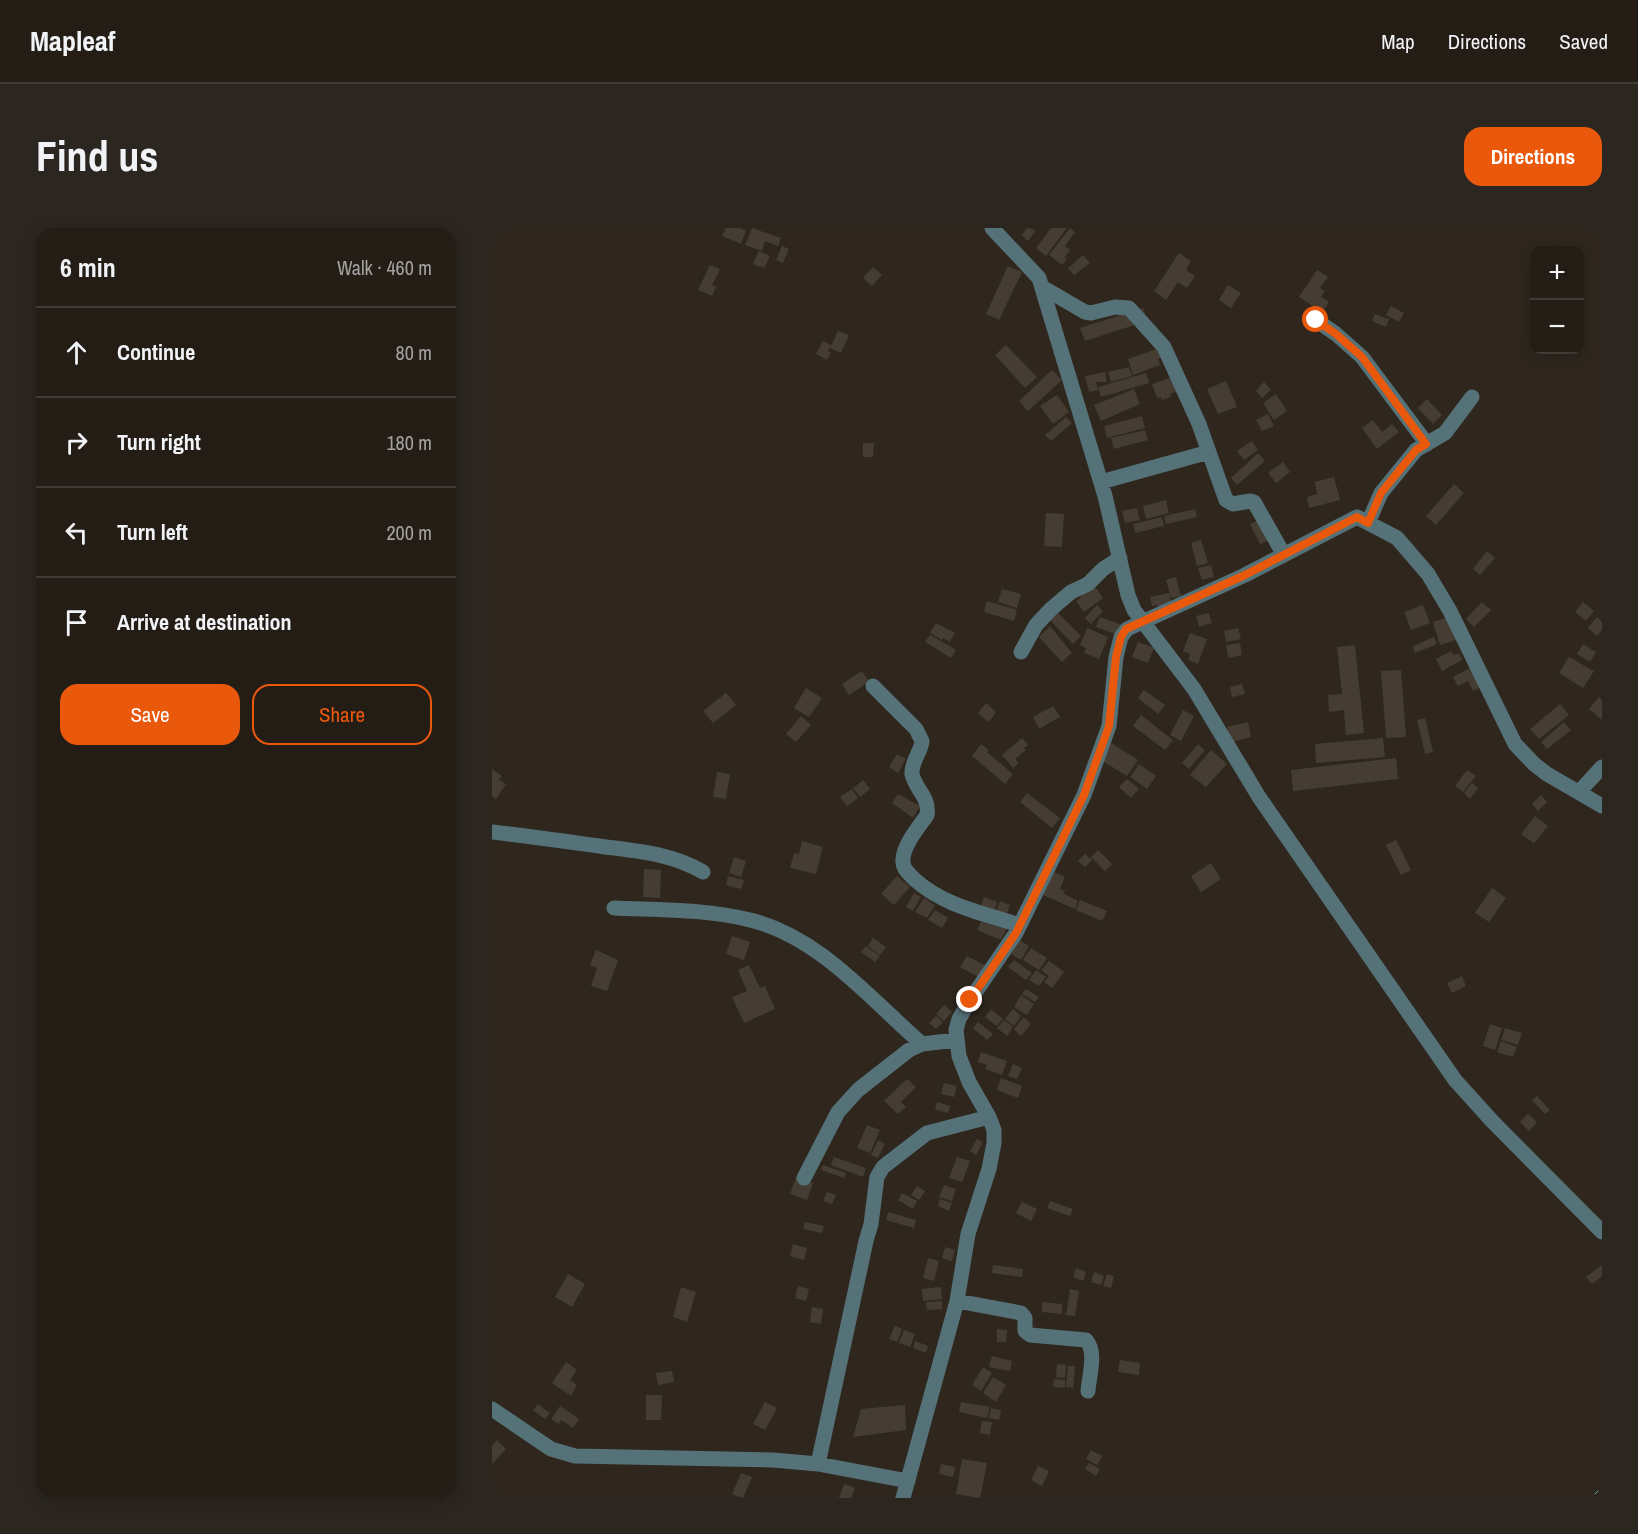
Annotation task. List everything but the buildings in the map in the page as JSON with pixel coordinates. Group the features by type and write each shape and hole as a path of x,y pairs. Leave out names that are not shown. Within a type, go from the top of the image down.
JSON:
{"street":[{"path":"992,228 1040,278 1101,482 1128,595 1134,610 1194,689 1259,797 1455,1080 1602,1232"},
{"path":"1042,287 1084,312 1091,313 1124,307 1134,311 1164,347 1195,413 1226,500 1233,504 1254,502 1284,555"},
{"path":"1316,320 1362,357 1426,444"},
{"path":"1368,523 1381,493 1416,450 1445,433 1472,397"},
{"path":"1101,482 1209,452"},
{"path":"903,1498 957,1301 968,1234 989,1168 994,1143 994,1130 989,1117 969,1082 959,1056 956,1030 959,1019 1020,925 1084,795 1109,726 1116,657 1121,637 1126,629 1199,597 1357,517 1397,538 1428,574 1455,620 1515,744 1546,774 1602,806"},
{"path":"1021,652 1036,625 1060,600 1088,584 1103,569 1120,558"},
{"path":"873,686 916,729 922,741 912,770 928,808 927,815 902,859 905,870 925,889 945,901 1020,925"},
{"path":"1579,792 1602,767"},
{"path":"492,832 650,853 674,858 703,872"},
{"path":"614,908 722,914 770,926 808,946 834,966 922,1044"},
{"path":"804,1178 838,1112 858,1090 909,1050 922,1044 956,1040"},
{"path":"818,1464 871,1224 877,1177 883,1167 922,1135 989,1117"},
{"path":"957,1301 1021,1313 1025,1318 1025,1331 1030,1335 1086,1340 1091,1347 1092,1354 1088,1391"},
{"path":"492,1409 551,1449 575,1456 773,1460 818,1464 908,1481"}],"route":[{"path":"970,1000 1016,933 1084,795 1109,726 1116,657 1121,637 1126,629 1245,575 1357,517 1368,523 1381,493 1416,450 1426,444 1362,357 1316,320"}]}
